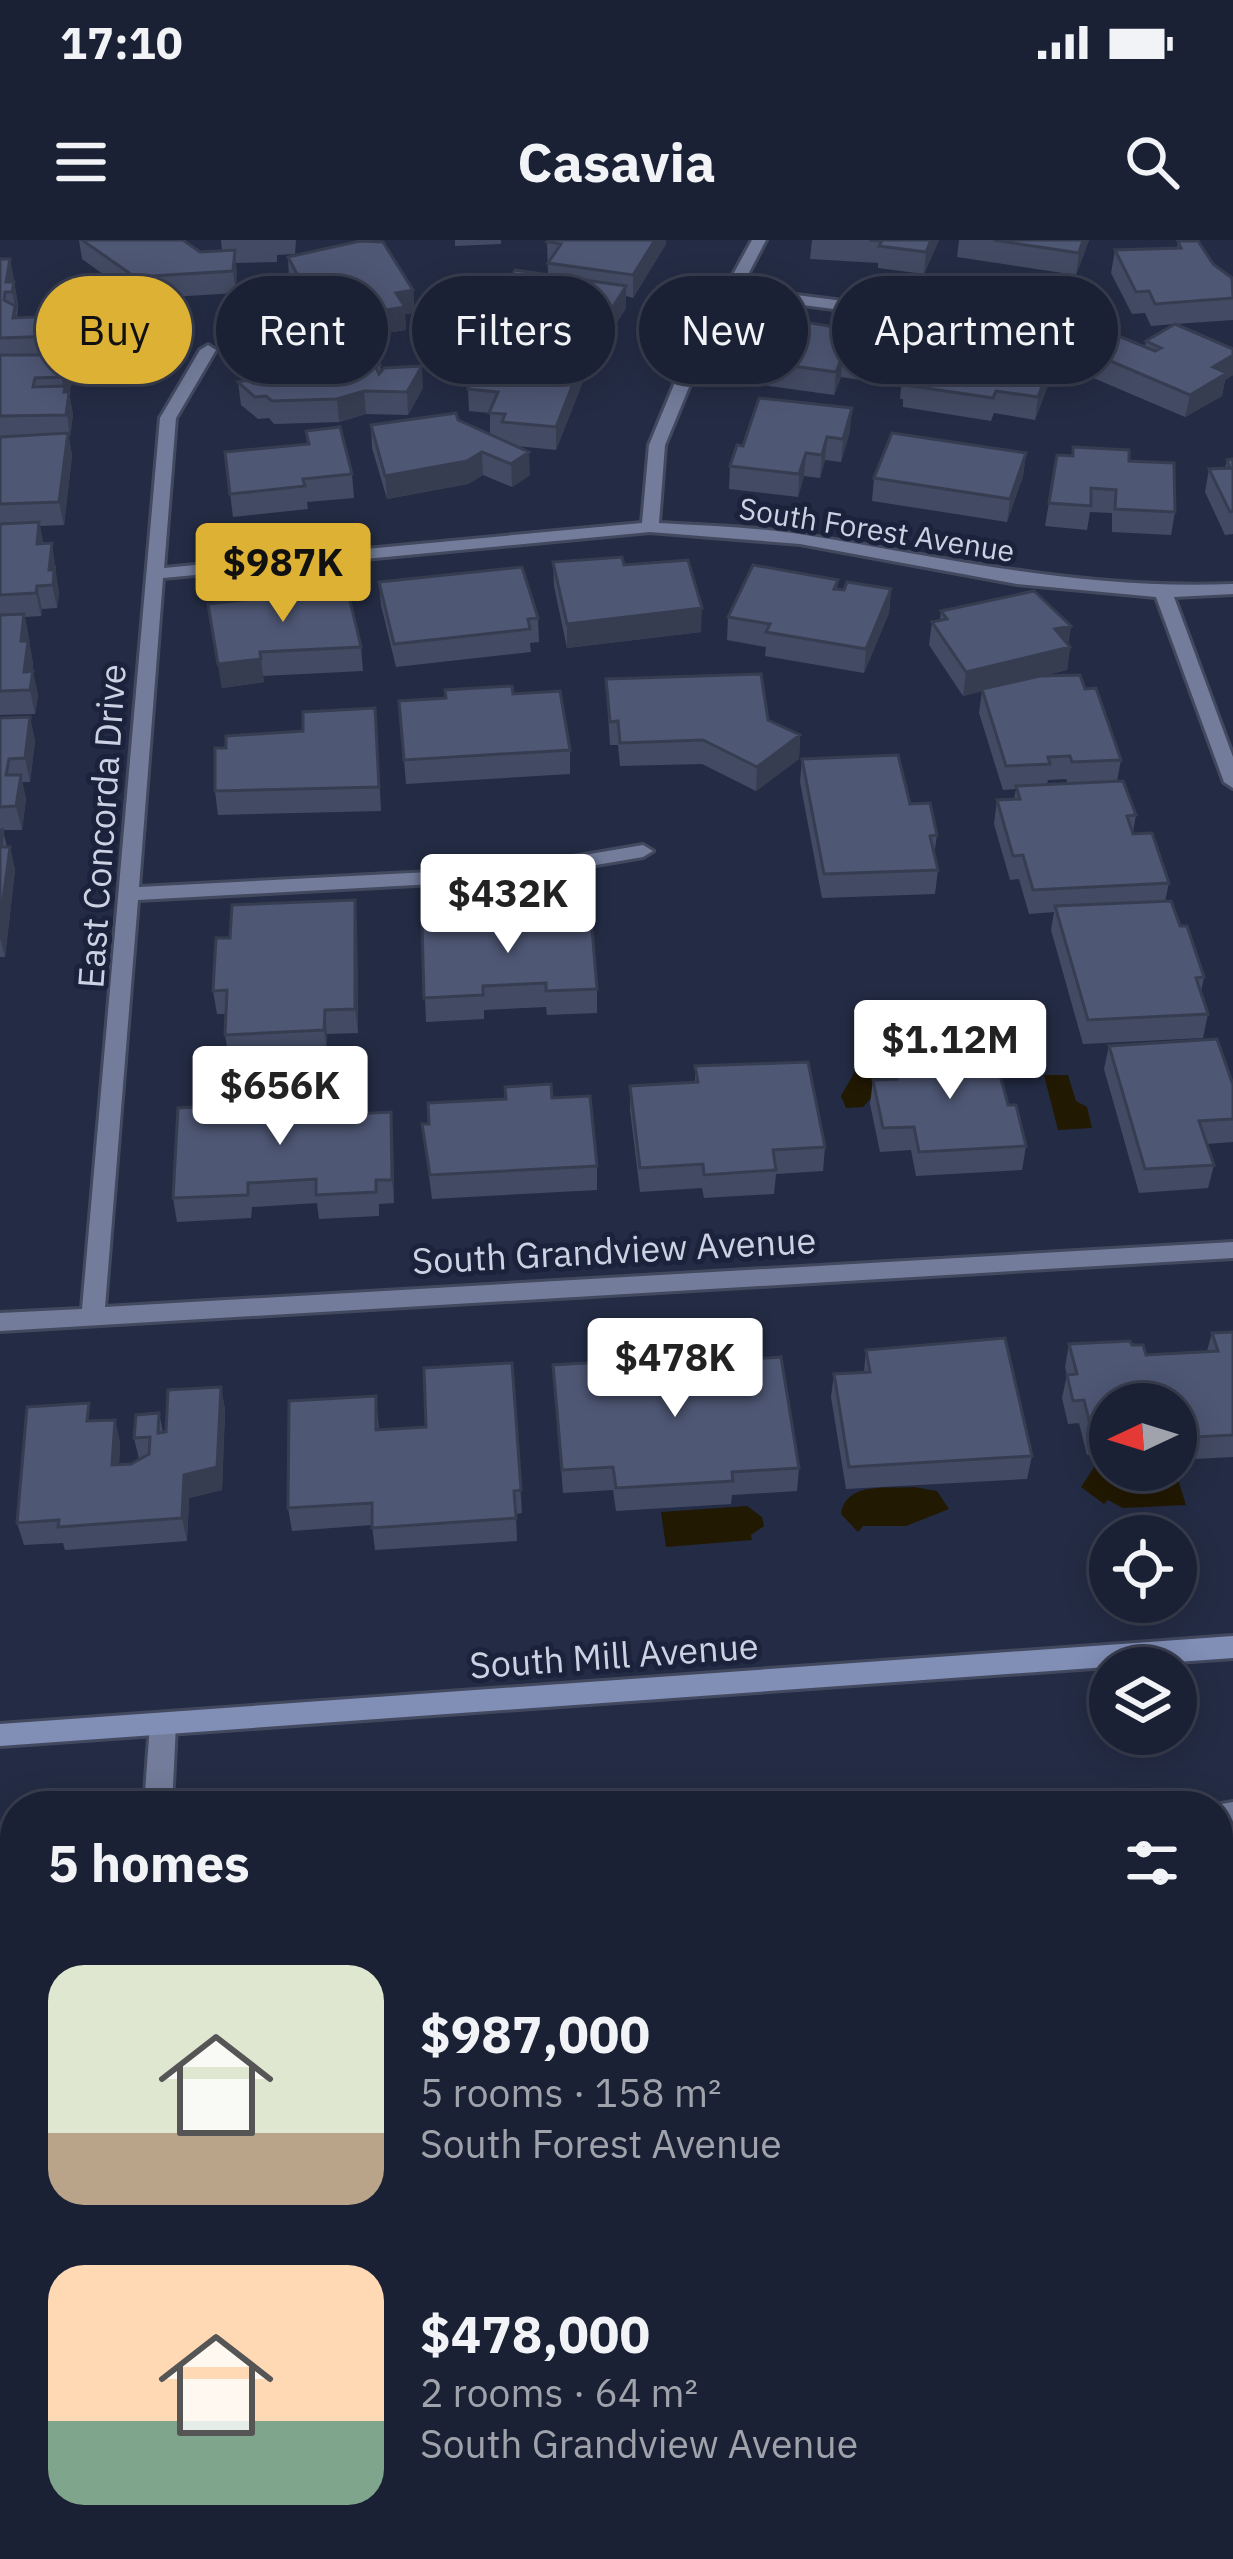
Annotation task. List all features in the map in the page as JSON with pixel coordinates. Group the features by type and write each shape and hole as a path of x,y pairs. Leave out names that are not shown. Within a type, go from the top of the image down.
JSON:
{"main road":[{"name":"South Mill Avenue","path":"0,1735 1233,1647"}],"street":[{"path":"739,276 759,240"},
{"name":"East Concorda Drive","path":"93,1317 168,418 208,350"},
{"path":"650,526 657,445 682,384"},
{"name":"South Forest Avenue","path":"154,574 650,526 800,539 1017,579 1163,592 1233,589"},
{"path":"1163,592 1233,782"},
{"path":"130,894 508,874 643,851"},
{"name":"South Grandview Avenue","path":"0,1322 1233,1250"},
{"path":"159,1791 164,1724"}],"shaded area":[{"path":"874,1062 889,1069 889,1079 863,1107 846,1108 841,1096 857,1068"},
{"path":"1044,1075 1068,1075 1076,1101 1087,1107 1092,1128 1058,1130"},
{"path":"1089,1475 1089,1491 1182,1491 1186,1505 1123,1508 1108,1500 1104,1504 1081,1487"},
{"path":"914,1487 937,1491 949,1509 906,1526 863,1526 858,1532 841,1514 844,1503 859,1491"},
{"path":"747,1506 762,1517 764,1526 751,1535 752,1540 666,1547 661,1512"}],"building":[{"path":"82,240 183,240 200,252 235,250 233,271 134,276"},
{"path":"549,240 655,240 633,275 548,263 561,244"},
{"path":"869,240 931,240 926,252 879,246 882,241"},
{"path":"993,240 1083,240 1079,253"},
{"path":"360,241 383,242 412,290 396,293 405,307 388,310 388,276 298,276 288,257"},
{"path":"1178,241 1198,241 1213,264 1232,278 1233,298 1155,304 1149,291 1136,292 1115,250 1181,248"},
{"path":"0,259 10,259 6,282 14,282 4,300 15,306 13,318 36,317 36,337 0,338"},
{"path":"515,270 557,276 511,276"},
{"path":"615,284 626,286 615,304"},
{"path":"808,322 832,327 832,371 808,368"},
{"path":"1175,324 1233,349 1233,355 1213,367 1227,373 1190,395 1118,364 1118,336 1155,351 1161,348 1146,341"},
{"path":"0,355 36,355 33,387 65,386 64,392 69,392 66,415 0,416"},
{"path":"412,367 407,392 364,391 337,399 255,397 240,384 388,384 388,368"},
{"path":"470,384 573,384 556,427 502,422 505,414 489,413 498,392 468,389"},
{"path":"1043,384 1038,397 996,391 993,398 905,385"},
{"path":"759,398 852,408 843,439 827,437 822,455 806,453 799,474 730,466 737,445 743,446"},
{"path":"456,413 458,420 529,452 511,464 482,452 467,461 385,476 371,425"},
{"path":"340,427 352,474 303,479 305,486 230,494 225,452 309,444 306,431"},
{"path":"68,433 59,502 0,504 0,437"},
{"path":"892,433 1026,453 1010,499 874,478"},
{"path":"1073,447 1129,450 1129,461 1174,463 1175,512 1115,509 1116,490 1091,488 1091,506 1049,503 1057,455 1073,456"},
{"path":"1233,459 1230,512 1209,469 1230,468 1227,460"},
{"path":"39,522 37,544 52,543 49,570 54,570 53,585 37,586 36,593 0,595 0,524"},
{"path":"622,557 624,565 688,560 702,608 567,624 553,562"},
{"path":"753,565 838,580 834,589 844,590 847,582 891,589 866,649 766,632 770,624 728,617"},
{"path":"522,567 538,618 528,619 530,629 394,644 379,582"},
{"path":"347,588 361,647 260,652 261,659 218,664 208,604"},
{"path":"1034,591 1071,626 1055,629 1070,647 966,672 932,622 947,619 941,611"},
{"path":"24,614 21,641 28,641 24,672 33,671 30,690 0,691 0,615"},
{"path":"761,674 768,720 800,735 757,767 703,740 620,743 618,721 610,722 606,679"},
{"path":"1080,675 1085,689 1096,688 1121,760 1072,762 1070,756 1048,757 1050,764 1006,766 982,689 1040,676"},
{"path":"512,686 513,694 560,691 570,750 404,760 399,701 446,698 445,690"},
{"path":"375,708 379,787 215,791 215,748 226,748 226,736 303,731 303,712"},
{"path":"30,717 25,758 9,759 6,775 21,775 16,806 0,807 0,718"},
{"path":"898,755 910,804 930,803 937,835 930,836 938,870 824,874 802,759"},
{"path":"1123,781 1136,815 1127,816 1133,834 1152,833 1169,883 1033,890 1023,855 1013,856 997,800 1020,799 1016,786"},
{"path":"0,830 1,847 10,847 0,923"},
{"path":"355,900 355,1009 325,1010 324,1030 225,1035 227,990 213,991 216,938 230,938 232,905"},
{"path":"1171,901 1180,926 1187,926 1204,977 1196,978 1208,1014 1088,1020 1055,906"},
{"path":"591,917 597,989 546,991 546,983 483,986 483,995 424,998 422,924"},
{"path":"1217,1039 1233,1085 1233,1119 1199,1121 1214,1165 1145,1169 1109,1046"},
{"path":"994,1052 1008,1105 1016,1105 1026,1146 919,1152 914,1127 883,1128 873,1080 897,1079 892,1056"},
{"path":"808,1062 825,1147 773,1150 776,1170 704,1175 703,1164 640,1168 630,1086 698,1082 695,1066"},
{"path":"551,1084 552,1098 590,1096 597,1166 430,1175 422,1124 429,1124 428,1103 506,1099 505,1087"},
{"path":"336,1100 336,1115 391,1112 392,1180 376,1180 376,1192 316,1195 316,1179 248,1183 248,1195 173,1198 178,1108"},
{"path":"1233,1332 1233,1435 1197,1437 1197,1383 1089,1383 1089,1420 1084,1400 1073,1401 1067,1375 1077,1374 1069,1344 1130,1341 1143,1345 1146,1355 1218,1351 1212,1333"},
{"path":"1005,1338 1032,1456 849,1467 834,1374 870,1372 866,1350"},
{"path":"781,1357 799,1468 732,1472 733,1481 616,1488 613,1467 562,1470 553,1365 648,1359 648,1366"},
{"path":"512,1363 521,1490 514,1491 516,1518 372,1528 372,1503 288,1508 289,1401 376,1396 376,1430 426,1427 424,1368"},
{"path":"221,1387 217,1467 184,1475 182,1518 58,1527 59,1520 17,1523 27,1407 89,1403 87,1421 115,1420 112,1465 131,1464 149,1454 150,1437 134,1438 136,1415 159,1413 158,1433 166,1432 168,1390"}]}
